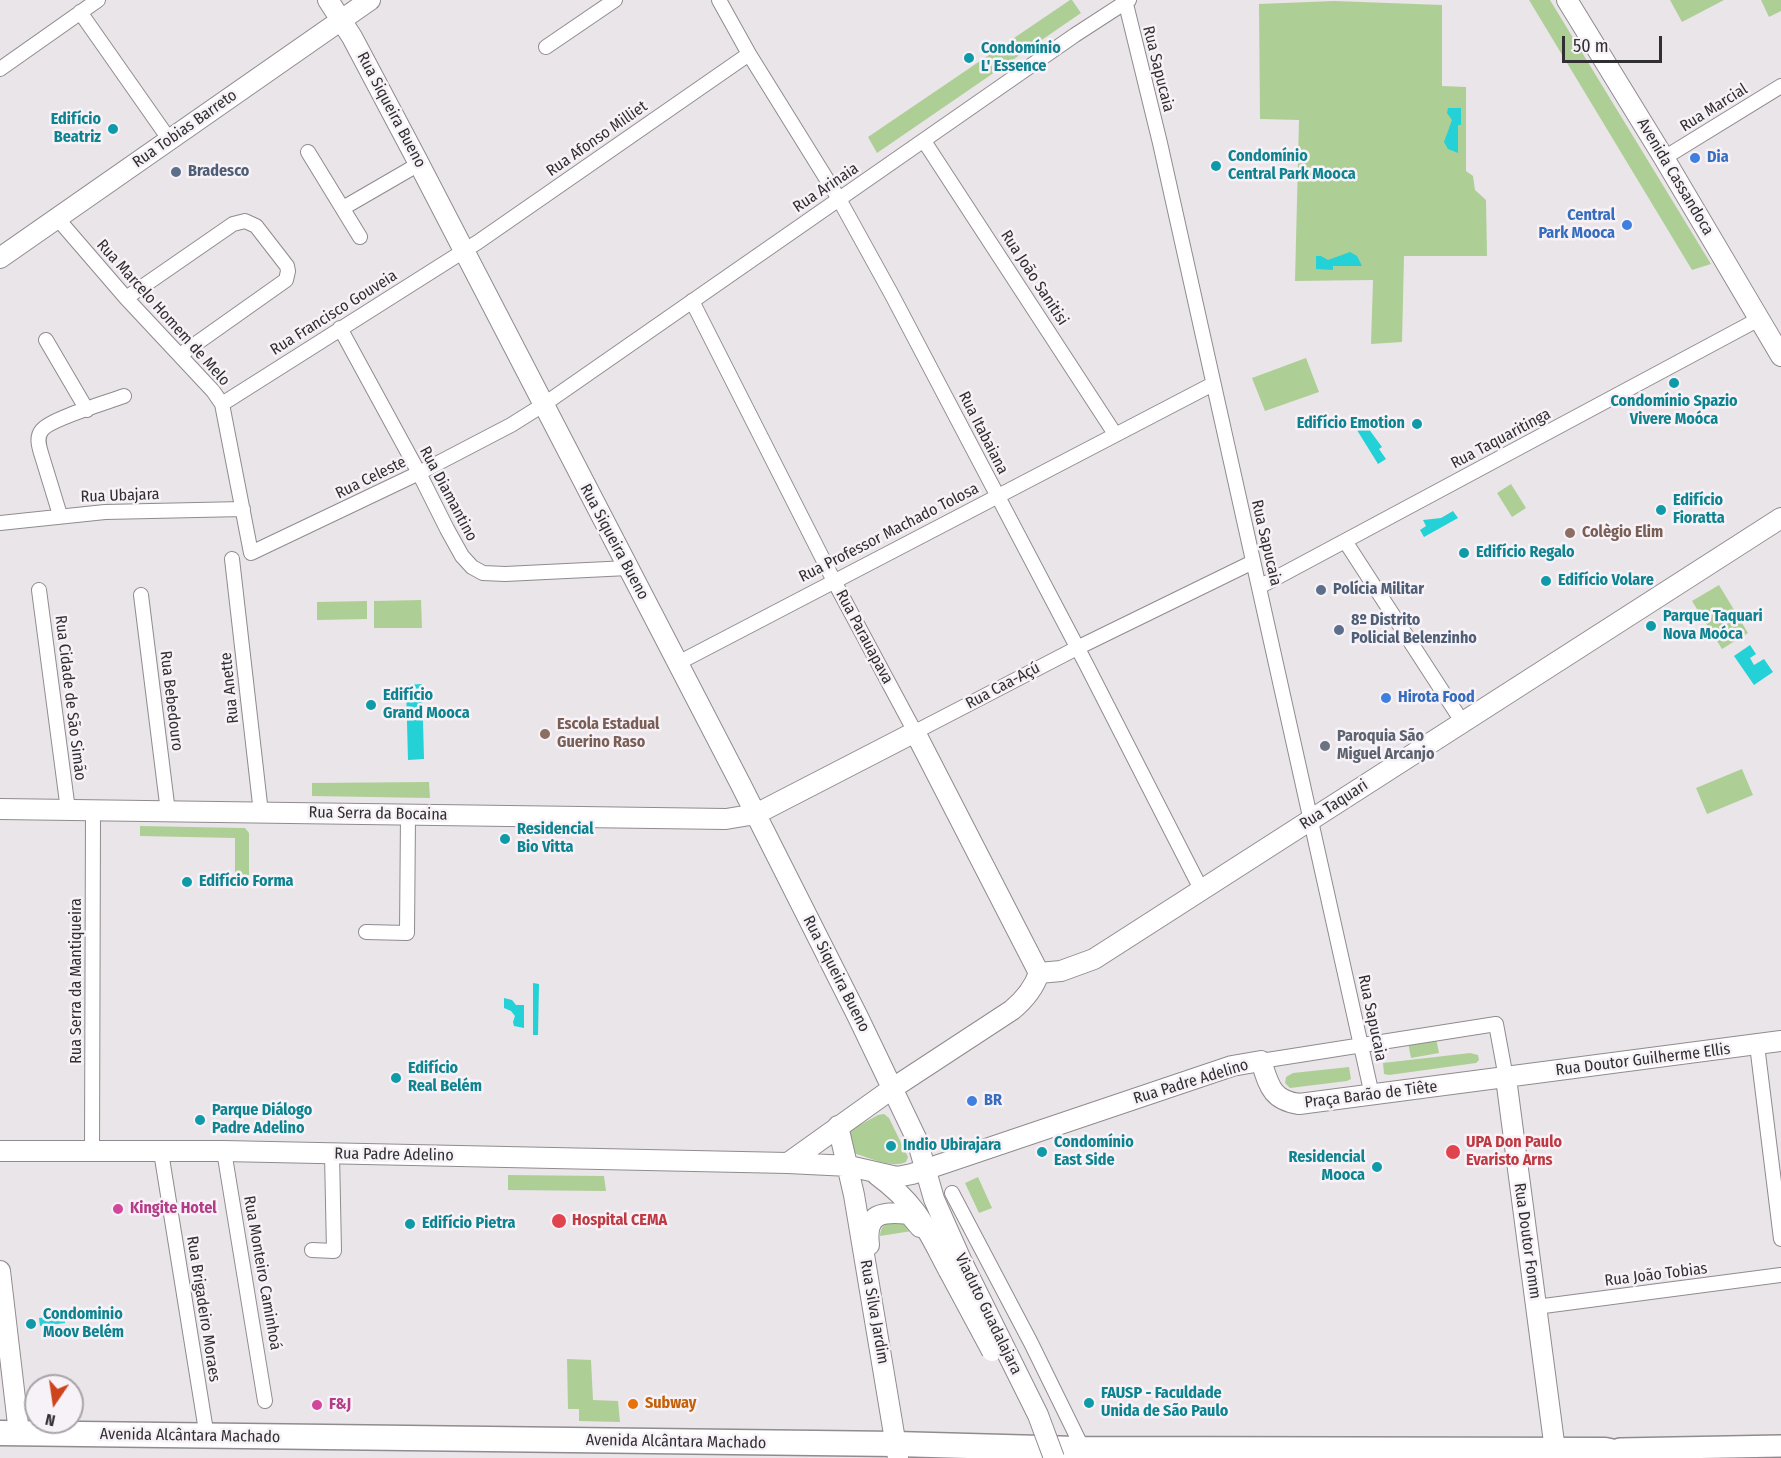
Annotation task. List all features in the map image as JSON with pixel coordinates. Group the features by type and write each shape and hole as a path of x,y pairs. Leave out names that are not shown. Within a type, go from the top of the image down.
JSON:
{"highway":[{"name":"Avenida Alcântara Machado","path":"10,1433 897,1451 1083,1449 1555,1454 1605,1450 1641,1458"}],"main road":[{"name":"Rua Siqueira Bueno","path":"328,0 419,164 678,663 894,1088 917,1140"},
{"name":"Rua Tobias Barreto","path":"0,258 370,0"},
{"name":"Avenida Cassandoca","path":"1567,0 1781,356"},
{"name":"Rua Taquari","path":"1039,973 1061,971 1094,959 1781,518"},
{"name":"Rua Caa-Açú","path":"756,814 915,732"},
{"name":"Rua Parauapava","path":"915,732 1039,973"},
{"name":"Rua Serra da Bocaina","path":"0,809 726,819 756,814"},
{"path":"788,1163 838,1126 1012,1010 1022,1002 1036,982 1039,973"},
{"name":"Rua Doutor Guilherme Ellis","path":"1506,1078 1781,1041"},
{"name":"Rua Padre Adelino","path":"0,1151 224,1151 788,1163 849,1166 875,1174 904,1176 1232,1066 1262,1061"},
{"name":"Praça Barão de Tiête","path":"1262,1061 1272,1090 1279,1098 1299,1104 1506,1078"},
{"name":"Rua Doutor Fomm","path":"1506,1078 1555,1454"},
{"name":"Rua Silva Jardim","path":"838,1126 849,1166 897,1451"},
{"name":"Rua Padre Adelino","path":"917,1140 937,1152 963,1156"},
{"name":"Viaduto Guadalajara","path":"917,1140 955,1267 1016,1395 1041,1458"},
{"name":"Viaduto Guadalajara","path":"875,1174 903,1195 955,1267 1038,1415 1054,1458"},
{"path":"866,1264 871,1255 868,1241 870,1225 881,1213 909,1214 923,1233 930,1235"},
{"path":"0,1271 10,1433"},
{"name":"Avenida Alcântara Machado","path":"1605,1450 1781,1446"}],"street":[{"path":"0,69 98,0"},
{"path":"546,47 615,0"},
{"name":"Rua Itabaiana","path":"719,0 749,54 839,199 892,295 1201,890"},
{"name":"Rua Arinaia","path":"543,405 1126,1"},
{"name":"Rua Sapucaia","path":"1126,1 1160,143 1372,1095"},
{"path":"80,12 169,139"},
{"name":"Rua Afonso Milliet","path":"464,251 749,54"},
{"name":"Rua Marcial","path":"1664,158 1781,86"},
{"name":"Rua João Sanitisi","path":"924,141 1115,434"},
{"path":"308,152 360,237"},
{"path":"343,208 419,164"},
{"name":"Rua Marcelo Homem de Melo","path":"57,218 222,404 243,509"},
{"path":"126,298 229,227 245,221 256,226 283,260 288,271 287,276 278,287 180,355"},
{"name":"Rua Francisco Gouveia","path":"222,404 464,251"},
{"name":"Rua Parauapava","path":"692,300 834,581 915,732"},
{"name":"Rua Taquaritinga","path":"1259,587 1759,319"},
{"name":"Rua Diamantino","path":"340,328 462,556 472,567 483,573 545,573 627,568"},
{"path":"46,340 87,410"},
{"name":"Rua Professor Machado Tolosa","path":"678,663 1213,384"},
{"path":"60,515 41,453 39,437 43,429 124,396"},
{"name":"Rua Celeste","path":"243,509 251,553 419,473 511,425 543,405"},
{"name":"Rua Ubajara","path":"0,523 105,512 243,509"},
{"path":"1345,541 1463,723"},
{"name":"Rua Anette","path":"232,559 261,813"},
{"name":"Rua Caa-Açú","path":"915,732 1077,648 1253,562"},
{"name":"Rua Cidade de São Simão","path":"39,590 68,810"},
{"name":"Rua Bebedouro","path":"141,595 168,812"},
{"name":"Rua Serra da Mantiqueira","path":"92,1151 93,811"},
{"path":"366,932 407,933 408,815"},
{"name":"Rua Padre Adelino","path":"1262,1061 1497,1024"},
{"name":"Rua Doutor Fomm","path":"1497,1024 1506,1078"},
{"path":"1756,1045 1781,1239"},
{"name":"Rua Monteiro Caminhoá","path":"224,1151 266,1401"},
{"name":"Rua Brigadeiro Moraes","path":"161,1152 207,1437"},
{"path":"312,1250 334,1251 332,1154"},
{"path":"952,1193 1031,1343 1083,1449"},
{"name":"Rua João Tobias","path":"1536,1307 1781,1275"}],"green space":[{"path":"1070,0 1081,13 877,153 868,137"},
{"path":"1529,0 1550,0 1711,264 1692,270"},
{"path":"1670,0 1724,0 1682,22"},
{"path":"1761,0 1781,0 1781,11 1769,17"},
{"path":"1334,1 1442,5 1442,86 1466,87 1466,171 1473,176 1475,190 1486,200 1487,256 1404,256 1402,342 1371,344 1373,280 1295,281 1299,120 1260,119 1259,4"},
{"path":"1306,358 1319,392 1265,411 1252,378"},
{"path":"1511,484 1526,508 1512,517 1497,493"},
{"path":"1719,585 1748,633 1722,649 1692,601"},
{"path":"421,600 422,628 374,628 374,601"},
{"path":"367,601 367,619 317,620 317,602"},
{"path":"1742,769 1753,795 1707,814 1696,788"},
{"path":"429,782 430,798 312,796 312,783"},
{"path":"140,826 245,828 249,833 249,875 235,874 235,838 140,836"},
{"path":"1436,1038 1439,1053 1411,1058 1408,1042"},
{"path":"1470,1053 1478,1055 1479,1060 1476,1063 1384,1074 1383,1063"},
{"path":"1349,1067 1351,1079 1347,1081 1290,1088 1285,1083 1286,1077 1293,1073"},
{"path":"884,1114 889,1118 908,1157 906,1162 886,1163 853,1153 849,1131"},
{"path":"508,1175 604,1176 606,1191 508,1190"},
{"path":"978,1177 992,1208 979,1213 965,1183"},
{"path":"902,1218 912,1231 880,1236 884,1225"},
{"path":"567,1359 591,1360 593,1400 618,1401 620,1422 579,1421 579,1409 568,1409"}],"water":[{"path":"1448,108 1461,108 1461,125 1458,125 1458,153 1448,149 1444,142 1452,120 1447,113"},
{"path":"1350,252 1357,256 1362,266 1333,266 1333,270 1316,269 1316,256 1328,260"},
{"path":"1360,417 1382,447 1379,449 1386,459 1378,464 1352,422"},
{"path":"1453,511 1458,518 1424,537 1420,530 1426,526 1423,520 1441,518"},
{"path":"1750,645 1756,654 1750,658 1754,665 1764,659 1773,672 1754,685 1734,656"},
{"path":"422,684 424,759 408,760 406,685"},
{"path":"533,983 539,984 538,1035 533,1035"},
{"path":"504,998 512,1000 516,1005 524,1005 524,1028 514,1026 515,1016 504,1008"},
{"path":"65,1315 65,1323 40,1326 39,1318"}],"place":[{"name":"Condomínio L' Essence","path":"969,58"},
{"name":"Edifício Beatriz","path":"113,129"},
{"name":"Dia","path":"1695,158"},
{"name":"Condomínio Central Park Mooca","path":"1216,166"},
{"name":"Bradesco","path":"176,172"},
{"name":"Central Park Mooca","path":"1627,225"},
{"name":"Condomínio Spazio Vivere Moóca","path":"1674,383"},
{"name":"Edifício Emotion","path":"1417,424"},
{"name":"Edifício Fioratta","path":"1661,510"},
{"name":"Colègio Elim","path":"1570,533"},
{"name":"Edifício Regalo","path":"1464,553"},
{"name":"Edifício Volare","path":"1546,581"},
{"name":"Polícia Militar","path":"1321,590"},
{"name":"Parque Taquari Nova Moóca","path":"1651,626"},
{"name":"8º Distrito Policial Belenzinho","path":"1339,630"},
{"name":"Hirota Food","path":"1386,698"},
{"name":"Edifício Grand Mooca","path":"371,705"},
{"name":"Escola Estadual Guerino Raso","path":"545,734"},
{"name":"Paroquia São Miguel Arcanjo","path":"1325,746"},
{"name":"Residencial Bio Vitta","path":"505,839"},
{"name":"Edifício Forma","path":"187,882"},
{"name":"Edifício Real Belém","path":"396,1078"},
{"name":"BR","path":"972,1101"},
{"name":"Parque Diálogo Padre Adelino","path":"200,1120"},
{"name":"Indio Ubirajara","path":"891,1146"},
{"name":"Condomínio East Side","path":"1042,1152"},
{"name":"UPA Don Paulo Evaristo Arns","path":"1453,1152"},
{"name":"Residencial Mooca","path":"1377,1167"},
{"name":"Kingite Hotel","path":"118,1209"},
{"name":"Hospital CEMA","path":"559,1221"},
{"name":"Edifício Pietra","path":"410,1224"},
{"name":"Condominio Moov Belém","path":"31,1324"},
{"name":"FAUSP - Faculdade Unida de São Paulo","path":"1089,1403"},
{"name":"Subway","path":"633,1404"},
{"name":"F&J","path":"317,1405"}]}
